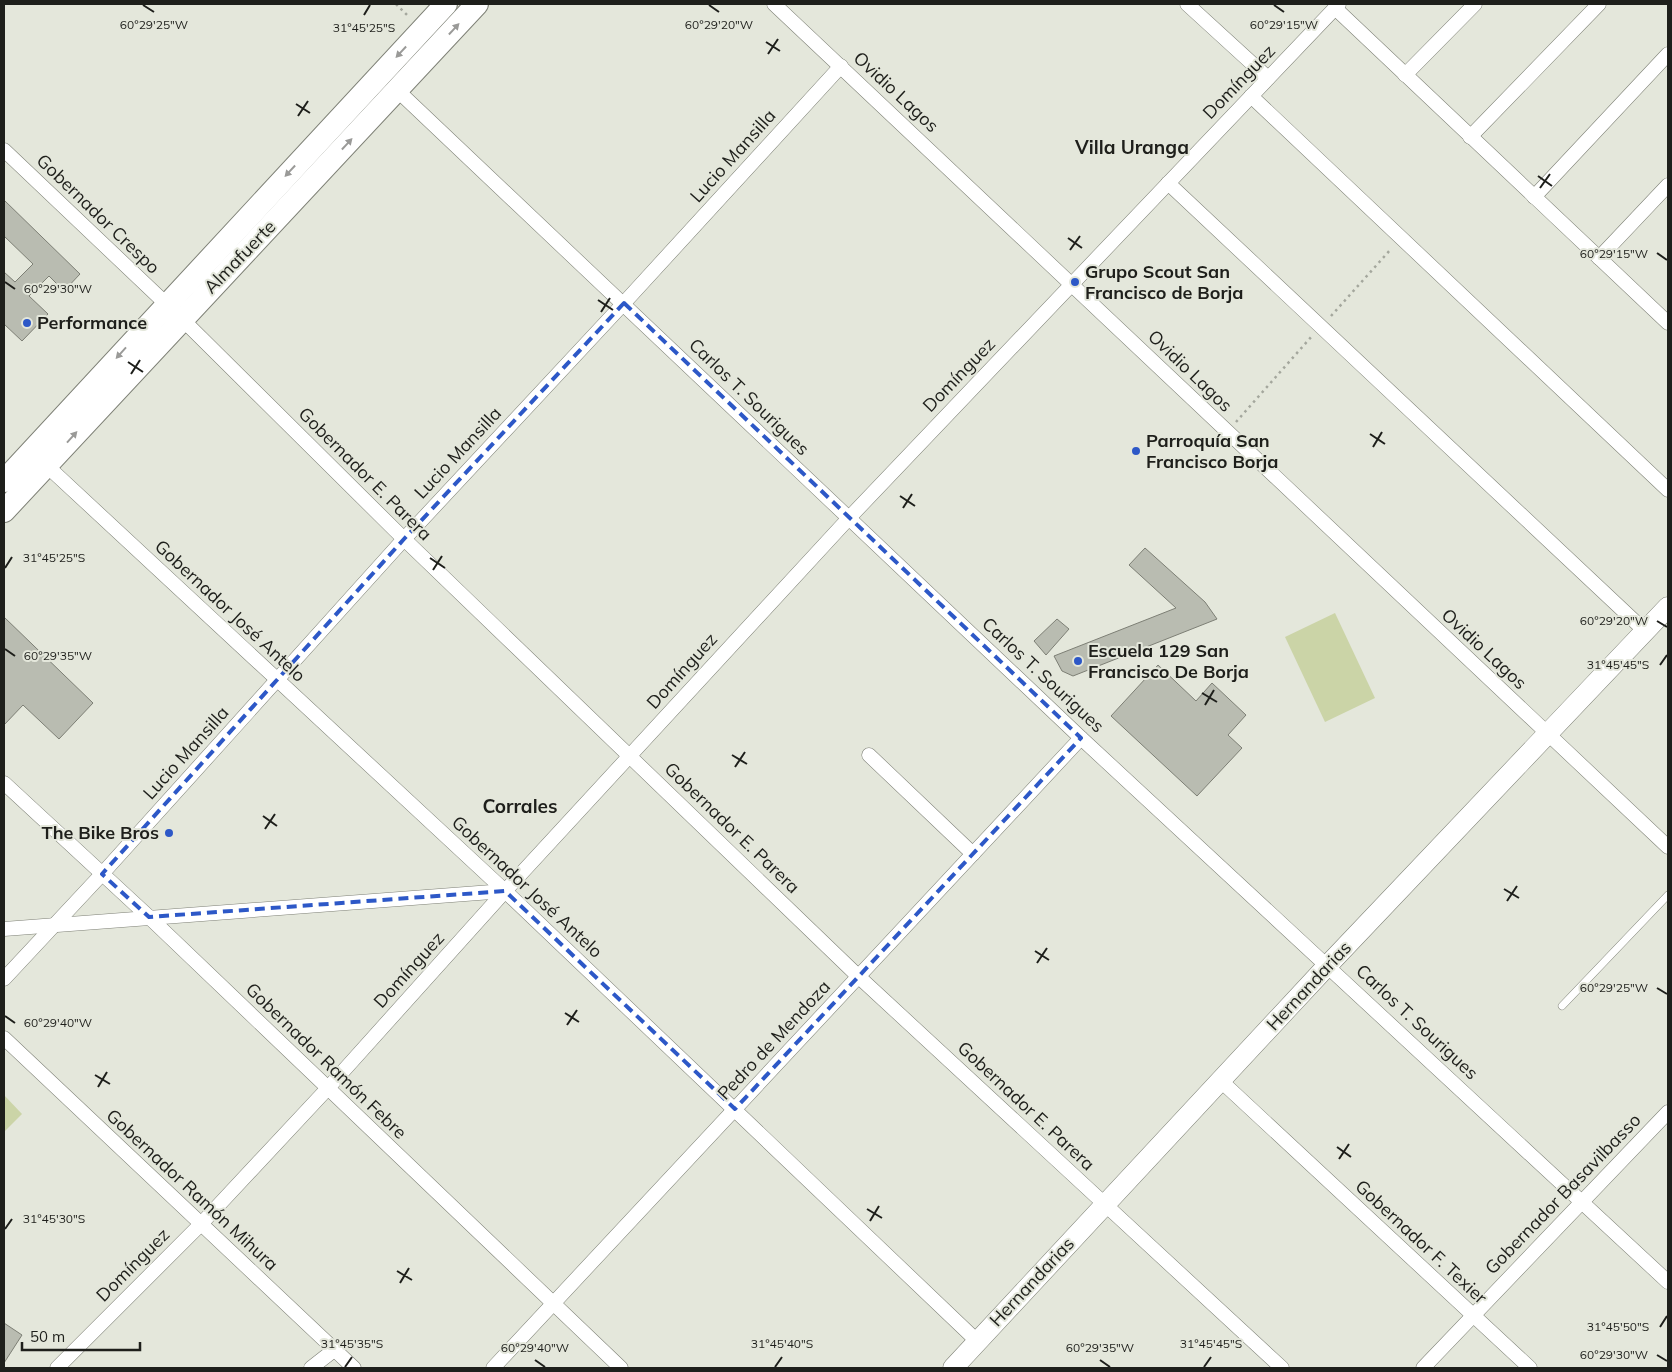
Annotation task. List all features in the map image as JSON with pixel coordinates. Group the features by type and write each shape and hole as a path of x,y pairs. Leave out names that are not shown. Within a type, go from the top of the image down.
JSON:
{"main road":[{"name":"Almafuerte","path":"4,511 46,466 173,311 446,4"},
{"name":"Almafuerte","path":"4,481 397,90 477,4"}],"street":[{"name":"Ovidio Lagos","path":"774,4 1668,846"},
{"path":"1188,4 1268,78"},
{"path":"1404,75 1475,4"},
{"path":"1470,137 1599,4"},
{"path":"1337,6 1404,75 1668,323"},
{"name":"Domínguez","path":"57,1368 200,1224 328,1088 505,891 849,518 1337,6"},
{"path":"1534,196 1668,54"},
{"name":"Lucio Mansilla","path":"4,979 102,874 404,539 624,304 841,66"},
{"name":"Carlos T. Sourigues","path":"397,90 1081,738 1668,1282"},
{"path":"1251,96 1668,490"},
{"name":"Gobernador Crespo","path":"4,150 173,311"},
{"path":"1168,183 1645,631"},
{"path":"1599,258 1668,185"},
{"name":"Gobernador E. Parera","path":"173,311 404,539 859,977 1282,1368"},
{"name":"Gobernador José Antelo","path":"46,466 505,891 977,1341"},
{"name":"Hernandarias","path":"959,1366 977,1341 1104,1204 1668,607"},
{"name":"Pedro de Mendoza","path":"493,1368 552,1302 859,977 1081,738"},
{"path":"869,755 973,854"},
{"name":"Gobernador Ramón Febre","path":"4,783 149,917 621,1368"},
{"path":"4,929 505,891"},
{"name":"Gobernador Ramón Mihura","path":"4,1038 354,1368"},
{"name":"Gobernador F. Texier","path":"1221,1081 1530,1368"},
{"name":"Gobernador Basavilbasso","path":"1423,1368 1668,1112"},
{"path":"311,1368 334,1350"}],"lane":[{"path":"1562,1006 1668,895"}],"highlighted area":[{"path":"624,303 1081,738 735,1109 505,891 149,917 102,874 404,539"}],"green space":[{"path":"1335,613 1375,698 1325,722 1285,637"},
{"path":"4,1095 22,1114 4,1132"}],"building":[{"path":"4,200 80,274 64,291 49,276 29,296 48,314 22,341 4,324 4,272 15,282 33,264 4,236"},
{"path":"1145,548 1205,602 1217,619 1073,676 1062,671 1054,656 1176,608 1129,565"},
{"path":"4,617 93,703 59,739 23,705 4,725"},
{"path":"1057,619 1069,629 1046,655 1034,641"},
{"path":"1158,665 1196,701 1212,683 1246,715 1228,735 1242,748 1197,796 1111,716"},
{"path":"4,1323 22,1335 4,1363"}],"place":[{"name":"Grupo Scout San Francisco de Borja","path":"1075,282"},
{"name":"Performance","path":"27,323"},
{"name":"Parroquía San Francisco Borja","path":"1136,451"},
{"name":"Escuela 129 San Francisco De Borja","path":"1078,661"},
{"name":"The Bike Bros","path":"169,833"}],"district":[{"name":"Villa Uranga","path":"1132,147"},
{"name":"Corrales","path":"520,806"}]}
